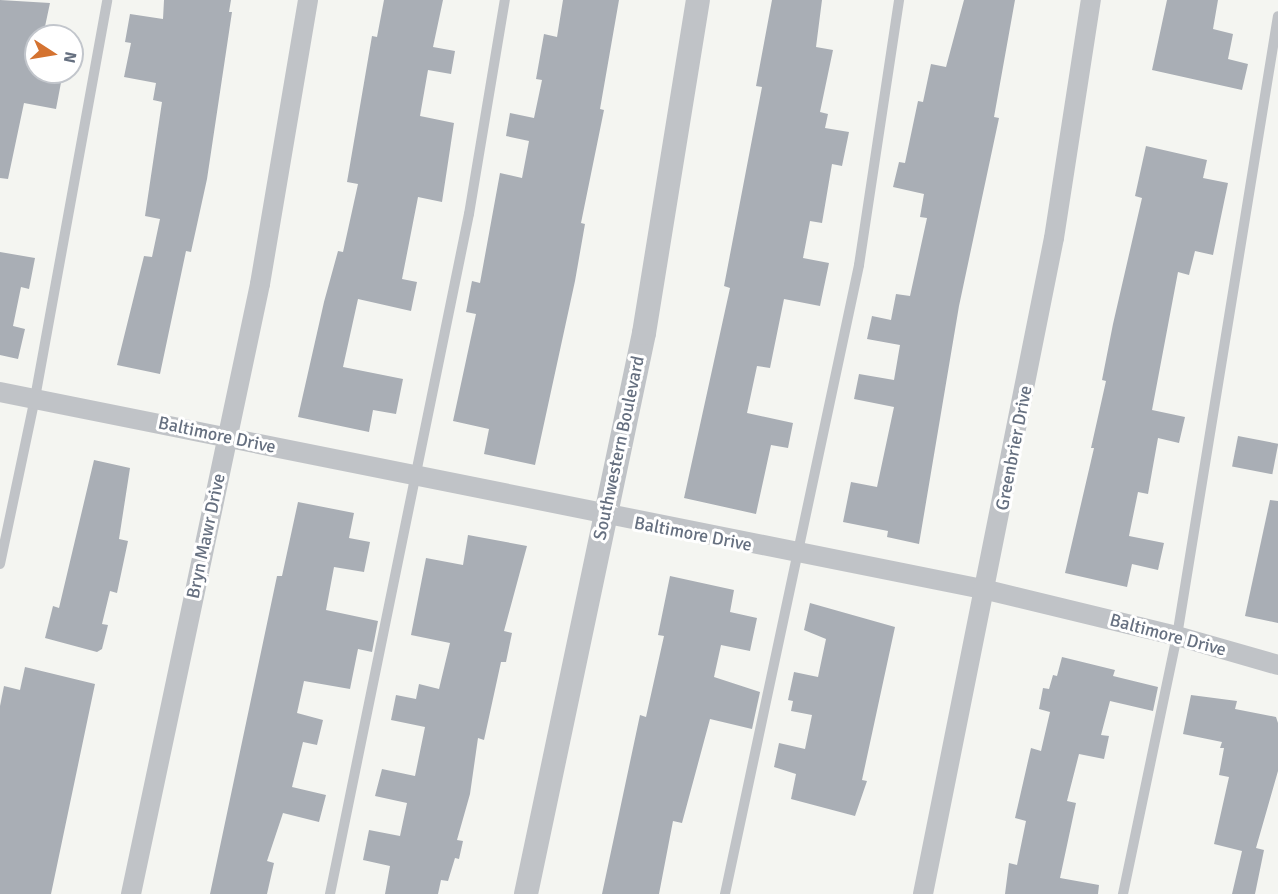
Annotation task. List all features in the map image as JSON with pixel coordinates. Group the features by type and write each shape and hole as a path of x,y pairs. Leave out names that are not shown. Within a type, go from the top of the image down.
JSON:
{"street":[{"name":"Bryn Mawr Drive","path":"131,894 264,261 308,0"},
{"name":"Southwestern Boulevard","path":"526,894 644,333 698,0"},
{"name":"Greenbrier Drive","path":"923,894 987,590 1054,238 1091,0"},
{"name":"Baltimore Drive","path":"0,392 605,516 987,590 1177,636 1278,665"}],"lane":[{"path":"0,564 35,398 107,0"},
{"path":"330,894 471,203 505,0"},
{"path":"725,894 795,554 861,255 899,0"},
{"path":"1123,894 1177,636 1278,16"}],"building":[{"path":"0,0 50,3 46,24 24,24 24,84 61,84 56,109 24,103 8,179 0,178"},
{"path":"164,0 231,0 229,12 232,12 207,179 191,252 186,251 160,374 117,365 144,256 152,257 160,219 145,216 162,102 153,100 156,83 124,77 131,43 125,42 130,14 163,19"},
{"path":"384,0 443,0 433,47 455,51 451,74 428,70 420,116 454,123 442,202 418,197 402,279 417,282 411,311 358,299 343,367 403,379 396,414 373,410 369,432 298,417 324,302 338,251 343,252 358,184 347,182 372,36 377,37"},
{"path":"563,0 619,0 600,109 604,110 581,223 585,224 575,281 535,465 484,454 489,429 453,421 476,314 466,312 472,281 480,283 500,173 522,178 529,141 506,136 510,113 534,118 542,80 536,79 544,34 557,37"},
{"path":"772,0 822,0 816,47 833,50 820,112 828,114 825,128 849,132 842,166 832,164 822,223 810,221 803,258 829,263 820,306 784,299 770,368 757,366 747,413 793,423 788,448 771,445 756,514 684,498 730,288 724,286 762,87 756,86"},
{"path":"964,0 1015,0 994,117 999,118 959,306 919,544 887,537 888,531 843,522 851,482 877,487 894,407 854,399 859,374 894,380 900,345 867,339 872,316 891,320 896,294 910,296 927,218 920,217 924,194 893,187 899,162 905,163 918,101 923,102 931,64 946,67"},
{"path":"1167,0 1218,0 1213,29 1233,34 1228,59 1248,64 1242,90 1152,70"},
{"path":"1146,146 1207,160 1203,178 1228,183 1213,255 1195,251 1189,275 1178,272 1152,410 1185,417 1179,443 1158,438 1148,494 1138,492 1129,536 1164,543 1158,570 1132,564 1127,587 1065,573 1094,448 1091,448 1106,381 1102,380 1142,198 1135,196"},
{"path":"0,252 35,258 29,289 21,287 13,326 25,329 18,359 0,355"},
{"path":"1238,436 1278,444 1272,474 1232,466"},
{"path":"94,460 130,468 119,539 128,541 117,593 110,591 102,624 108,625 102,649 97,652 45,638 53,606 59,608"},
{"path":"1270,500 1278,501 1278,623 1245,616"},
{"path":"298,502 354,513 349,538 370,542 364,572 334,567 326,610 378,621 372,652 358,649 350,689 304,681 297,713 323,720 317,745 303,742 292,787 326,795 319,822 283,813 267,861 274,863 267,894 210,894 277,576 282,576"},
{"path":"468,535 527,546 504,631 512,633 506,662 501,662 484,740 478,738 470,794 457,840 463,841 459,859 455,858 448,881 441,880 438,894 385,894 390,866 363,860 369,830 400,836 407,803 375,796 382,769 415,776 425,727 391,720 396,695 416,699 419,684 439,689 450,643 411,635 426,558 463,565"},
{"path":"670,576 734,590 730,612 757,618 750,651 721,645 714,677 760,692 752,729 710,719 682,823 673,821 659,894 602,894 640,715 646,717 664,636 658,635"},
{"path":"810,603 895,627 862,780 867,781 855,816 791,799 796,774 774,767 779,743 805,749 812,715 791,711 793,701 788,700 794,672 818,677 826,639 804,630"},
{"path":"1062,657 1115,670 1113,676 1158,687 1153,711 1110,701 1101,735 1109,736 1104,759 1079,754 1067,801 1076,803 1060,878 1099,885 1098,894 1005,894 1009,863 1017,865 1026,821 1015,818 1031,748 1041,751 1050,712 1039,709 1043,688 1049,689 1053,675 1057,676"},
{"path":"25,667 95,684 51,894 0,894 0,706 4,686 20,690"},
{"path":"1191,695 1237,701 1235,709 1276,717 1278,723 1278,771 1256,848 1264,850 1255,894 1232,894 1242,851 1214,844 1229,777 1219,775 1224,748 1220,748 1222,742 1183,734"}]}
